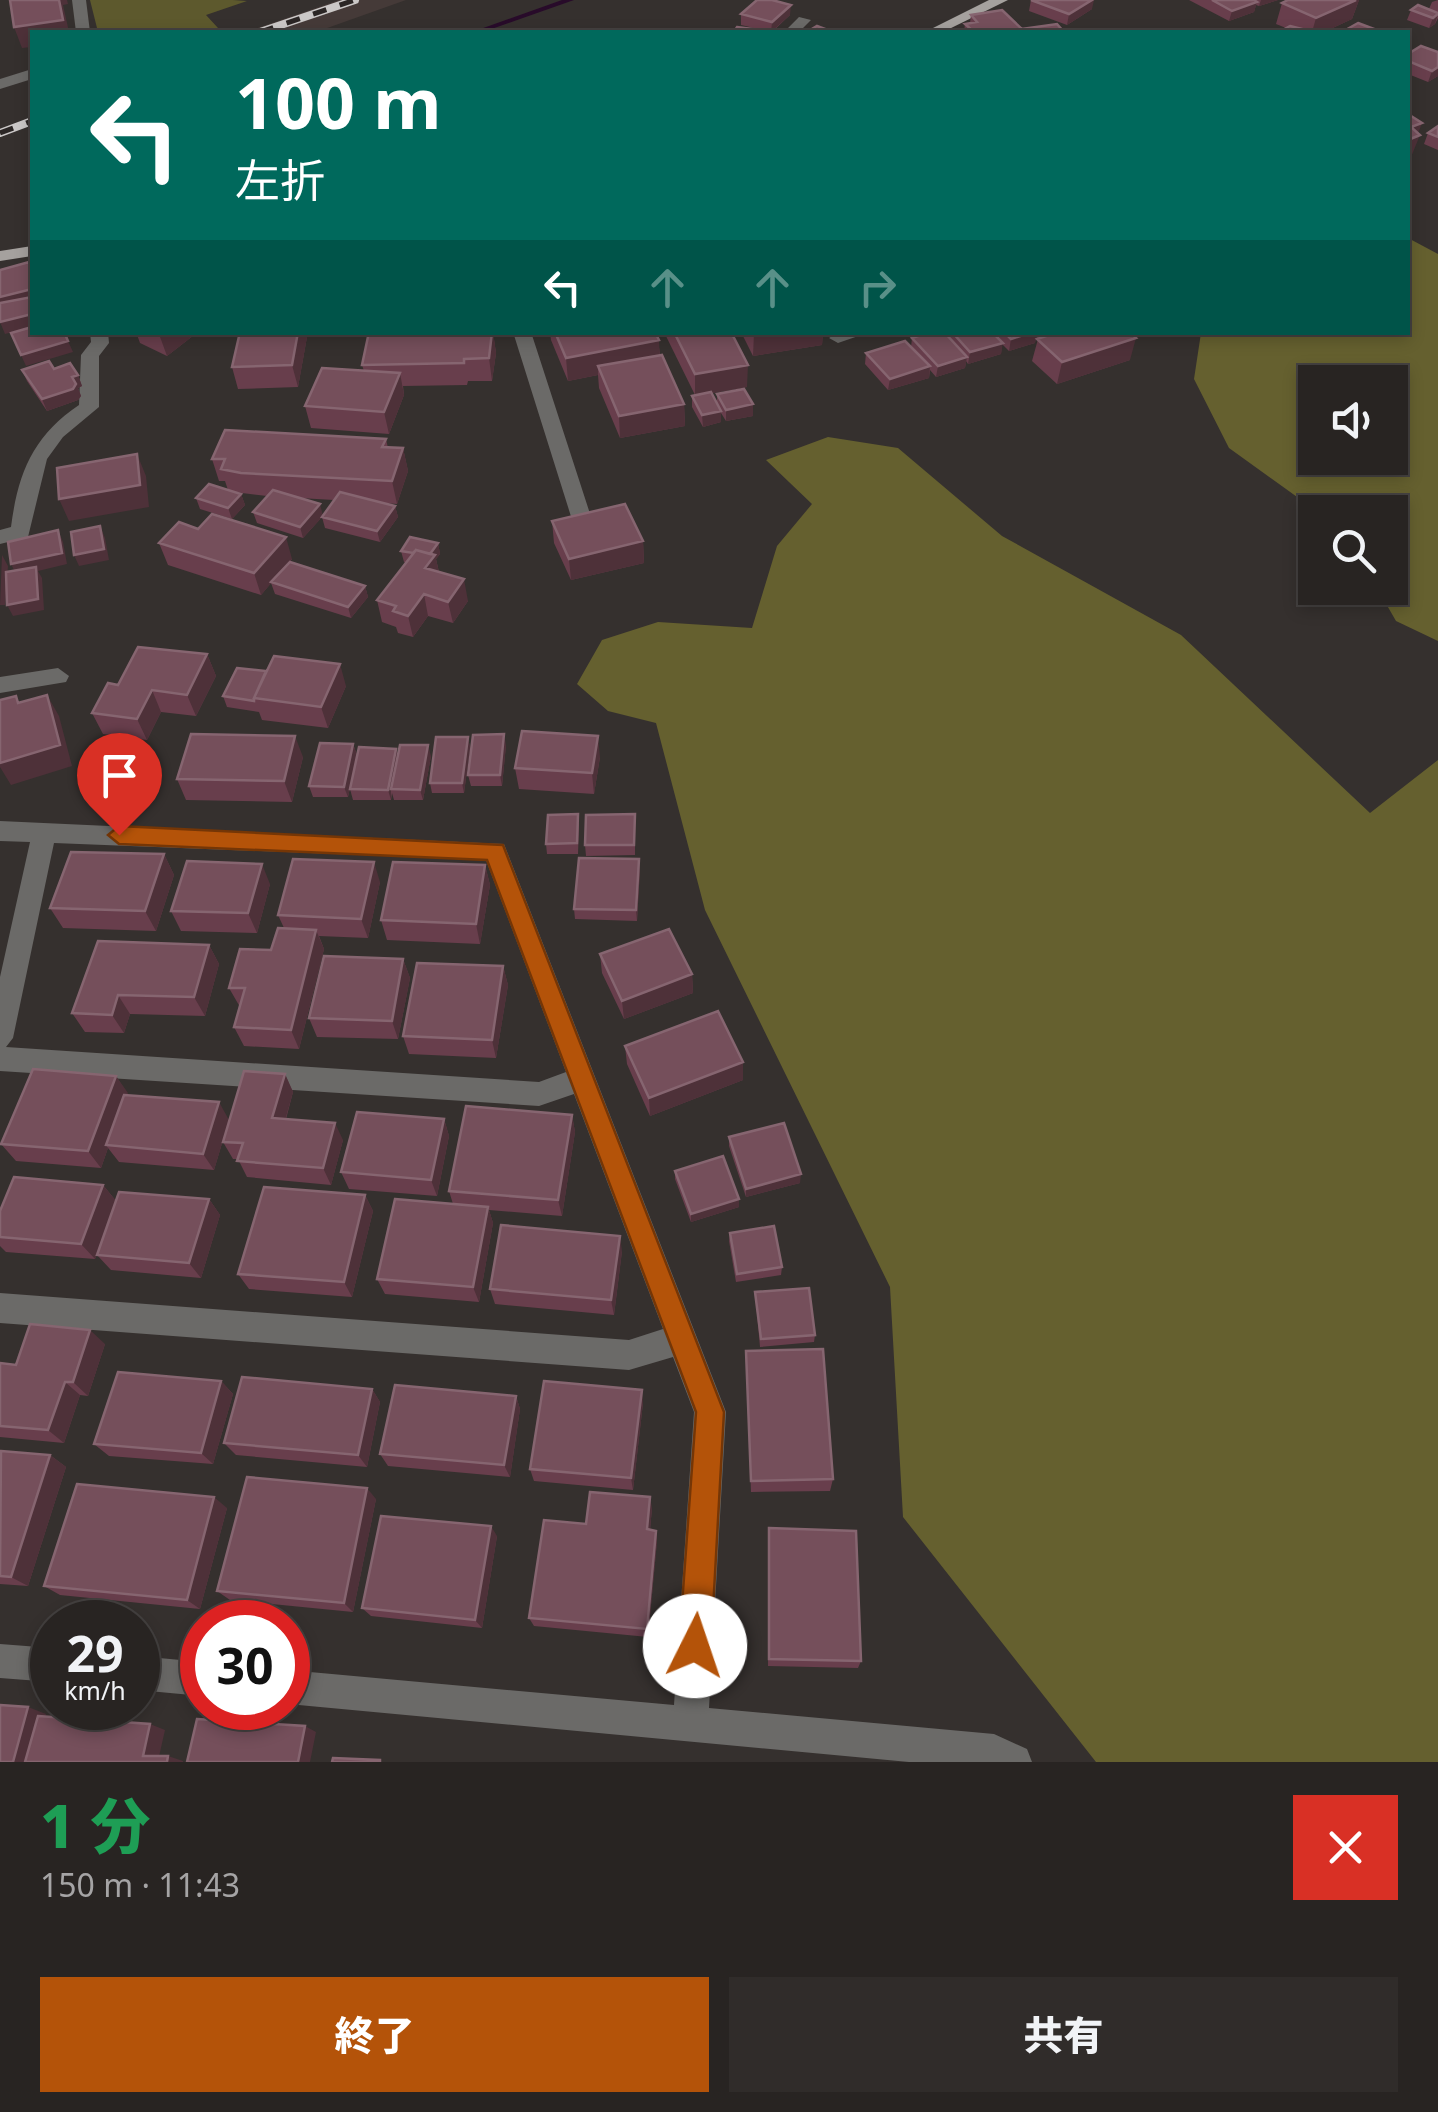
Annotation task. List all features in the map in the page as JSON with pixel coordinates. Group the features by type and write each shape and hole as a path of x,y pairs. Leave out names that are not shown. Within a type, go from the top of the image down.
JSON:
{"main road":[{"path":"936,30 1001,0"},
{"path":"0,256 30,250"}],"street":[{"path":"80,0 83,30"},
{"path":"793,30 804,20"},
{"path":"0,84 30,75"},
{"path":"0,537 21,532 28,475 60,425 89,407 90,355 100,343 99,335"},
{"path":"523,335 584,526"},
{"path":"838,338 850,335"},
{"path":"0,686 58,676"},
{"path":"0,830 495,851 710,1412 690,1724"},
{"path":"0,1038 44,832"},
{"path":"0,1060 539,1094 582,1080"},
{"path":"0,1308 628,1355 682,1339"},
{"path":"0,1660 30,1663"},
{"path":"310,1689 994,1752 1014,1762"}],"shaded area":[{"path":"90,0 247,1 206,15 218,28 211,30 98,30"},
{"path":"339,0 406,0 322,30 252,30"},
{"path":"1410,239 1438,254 1438,641 1396,621 1387,605 1408,605 1408,495 1298,498 1229,448 1194,379 1201,335 1410,335"},
{"path":"828,437 898,448 1002,536 1181,635 1370,813 1438,760 1438,1762 1096,1762 903,1517 890,1287 705,910 656,723 608,711 577,684 602,640 658,622 752,628 777,546 812,504 766,460"}],"building":[{"path":"10,0 59,0 63,20 14,27"},
{"path":"757,0 791,5 772,22 741,14"},
{"path":"1031,0 1092,0 1069,14"},
{"path":"1212,0 1254,0 1257,2 1232,11"},
{"path":"1356,0 1316,18 1282,3"},
{"path":"1418,5 1438,14 1433,18 1411,10"},
{"path":"1002,10 1023,30 972,30 965,24 977,22 971,15"},
{"path":"1358,23 1377,30 1346,30"},
{"path":"1057,24 1062,30 1022,30"},
{"path":"1421,46 1438,52 1438,67 1432,71 1410,62 1410,53"},
{"path":"1410,115 1422,123 1411,127 1420,135 1410,139"},
{"path":"29,262 30,290 0,297 0,270"},
{"path":"30,297 30,314 0,322 0,303"},
{"path":"30,328 30,335 65,335 68,341 21,355 11,333"},
{"path":"239,335 297,335 292,365 232,367"},
{"path":"368,335 492,335 489,358 464,359 464,363 362,365"},
{"path":"556,335 656,335 659,340 566,358"},
{"path":"676,335 733,335 748,365 695,374"},
{"path":"947,335 967,357 938,366 912,338"},
{"path":"955,335 995,335 1003,343 970,352"},
{"path":"1049,335 1136,338 1062,362 1037,339"},
{"path":"905,341 930,366 890,379 866,353"},
{"path":"662,355 684,404 619,416 598,366"},
{"path":"49,361 54,369 70,363 78,375 72,377 76,384 73,389 42,399 22,370"},
{"path":"322,368 400,373 384,412 305,406"},
{"path":"744,389 753,404 726,410 717,394"},
{"path":"711,392 721,411 702,415 692,396"},
{"path":"225,430 386,439 382,447 403,448 392,481 241,473 221,469 225,459 212,459"},
{"path":"137,454 140,485 59,499 57,468"},
{"path":"209,484 241,494 228,508 196,498"},
{"path":"273,490 320,504 300,527 253,512"},
{"path":"340,492 395,506 377,531 322,517"},
{"path":"625,504 643,541 569,559 552,521"},
{"path":"212,514 286,537 254,573 159,543 179,522 198,529"},
{"path":"100,526 104,549 74,555 71,532"},
{"path":"58,530 62,553 11,564 8,542"},
{"path":"410,537 438,543 430,554 401,551"},
{"path":"416,550 435,555 425,568 464,579 448,602 424,594 408,616 393,611 396,606 377,600"},
{"path":"290,562 365,586 348,607 271,582"},
{"path":"36,567 38,599 7,605 6,572"},
{"path":"138,647 207,654 187,695 152,690 137,719 92,713 108,683 118,685"},
{"path":"274,656 340,664 321,707 254,698"},
{"path":"237,668 266,671 254,701 223,696"},
{"path":"47,695 60,745 0,763 0,700 16,696 18,703"},
{"path":"522,731 598,736 592,773 515,768"},
{"path":"191,734 295,736 284,781 177,779"},
{"path":"504,734 500,775 468,775 473,735"},
{"path":"436,737 468,737 462,783 430,783"},
{"path":"320,743 353,744 344,787 309,786"},
{"path":"400,745 428,745 420,790 391,789"},
{"path":"359,747 396,749 388,790 350,789"},
{"path":"578,814 577,843 546,844 548,815"},
{"path":"635,814 634,845 585,845 586,815"},
{"path":"71,852 164,854 145,911 50,908"},
{"path":"579,858 639,859 636,910 574,909"},
{"path":"293,859 374,862 361,919 278,915"},
{"path":"187,861 262,864 248,913 171,911"},
{"path":"393,862 485,865 476,924 381,920"},
{"path":"278,928 316,930 291,1030 234,1027 245,988 229,988 240,949 271,950"},
{"path":"669,929 692,974 622,1001 600,954"},
{"path":"98,941 209,945 194,997 118,995 112,1015 72,1013"},
{"path":"324,956 403,959 392,1021 309,1018"},
{"path":"417,963 503,966 492,1040 403,1036"},
{"path":"718,1011 743,1062 649,1098 625,1046"},
{"path":"33,1069 116,1076 88,1151 1,1144"},
{"path":"244,1071 285,1074 272,1118 335,1123 323,1168 237,1161 243,1143 223,1142"},
{"path":"124,1095 219,1102 203,1154 106,1145"},
{"path":"466,1106 572,1115 558,1200 449,1191"},
{"path":"357,1112 444,1119 431,1180 341,1172"},
{"path":"784,1123 801,1174 746,1189 729,1137"},
{"path":"723,1156 739,1199 691,1214 675,1171"},
{"path":"14,1177 103,1185 81,1244 0,1237 0,1211"},
{"path":"264,1187 365,1195 344,1282 238,1274"},
{"path":"119,1192 209,1199 189,1263 97,1255"},
{"path":"395,1199 488,1207 473,1287 377,1279"},
{"path":"501,1225 620,1236 611,1300 490,1289"},
{"path":"774,1226 782,1267 737,1274 730,1233"},
{"path":"809,1288 815,1335 761,1339 755,1292"},
{"path":"30,1324 90,1330 73,1382 65,1382 48,1430 0,1426 0,1363 16,1365"},
{"path":"823,1349 833,1479 751,1481 746,1351"},
{"path":"118,1372 221,1381 201,1453 94,1444"},
{"path":"242,1377 372,1389 358,1455 224,1443"},
{"path":"544,1381 642,1390 631,1478 530,1469"},
{"path":"395,1385 516,1396 504,1465 380,1454"},
{"path":"1,1451 50,1455 11,1577 0,1576"},
{"path":"247,1477 367,1488 344,1603 217,1591"},
{"path":"77,1484 214,1497 187,1600 44,1586"},
{"path":"590,1492 650,1497 647,1529 656,1531 647,1629 529,1618 544,1520 586,1524"},
{"path":"381,1516 491,1526 475,1620 362,1608"},
{"path":"769,1528 856,1531 861,1661 769,1659"},
{"path":"0,1705 28,1707 13,1762 0,1762"},
{"path":"34,1730 149,1730 143,1756 168,1756 167,1762 25,1762"},
{"path":"194,1730 304,1730 298,1762 187,1762"},
{"path":"333,1758 380,1760 380,1762 332,1762"}],"waterway":[{"path":"482,30 570,0"}],"railway":[{"path":"266,30 355,0"},
{"path":"0,133 30,122"}],"route":[{"path":"119,835 495,851 710,1412 695,1646"}]}
